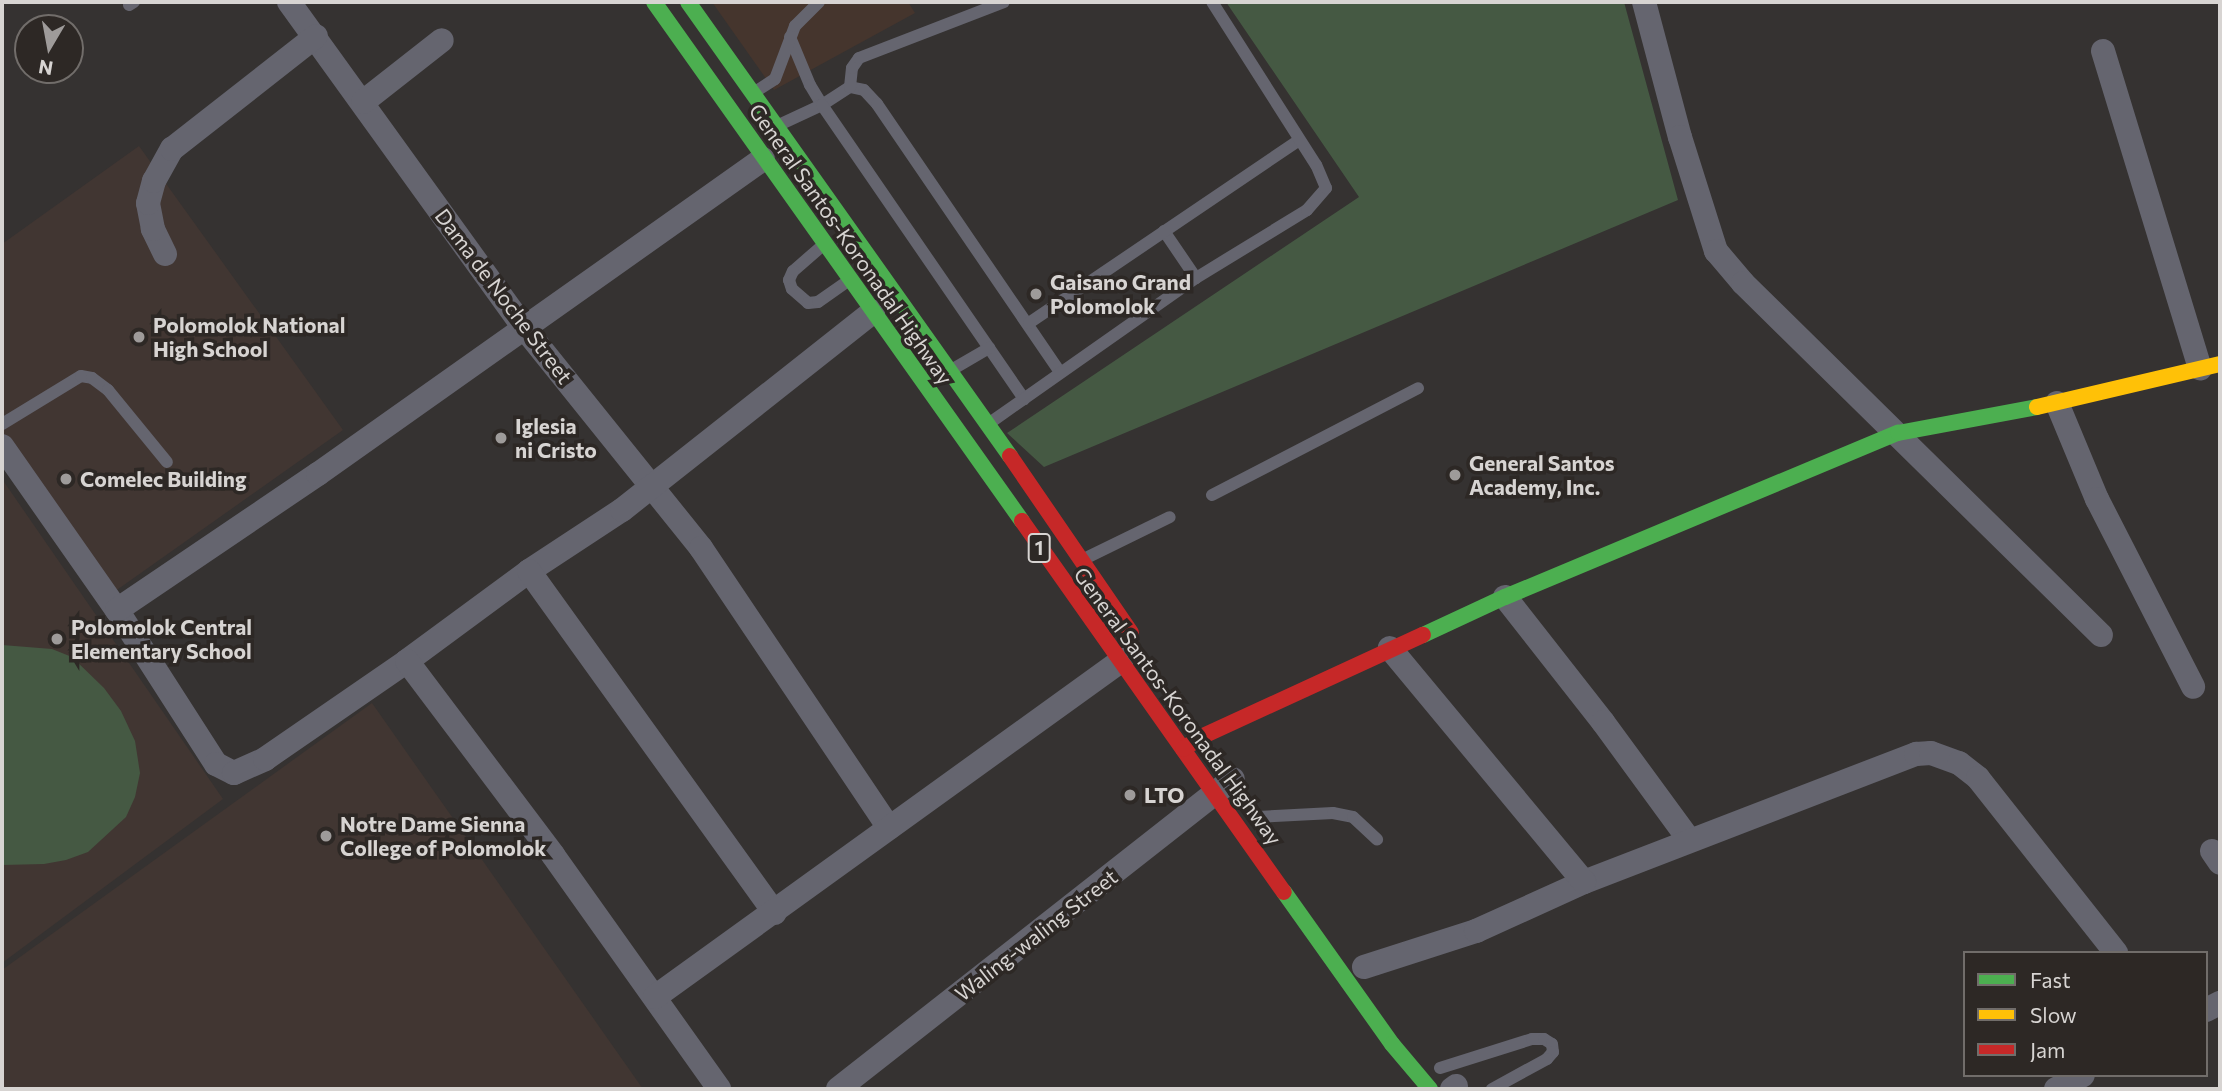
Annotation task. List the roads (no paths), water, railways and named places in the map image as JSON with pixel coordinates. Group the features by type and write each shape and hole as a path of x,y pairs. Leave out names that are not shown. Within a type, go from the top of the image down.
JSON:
{"main road":[{"name":"General Santos-Koronadal Highway","path":"654,2 924,384 1131,653"},
{"name":"General Santos-Koronadal Highway","path":"688,2 1083,560 1183,749 1229,783 1385,1034 1430,1089"},
{"path":"1183,749 1202,736 1505,597 1898,433 2057,403 2210,367"},
{"name":"General Santos-Koronadal Highway","path":"1255,812 1273,838"}],"street":[{"name":"Dama de Noche Street","path":"289,2 525,329 701,548 889,828"},
{"path":"1644,2 1687,160 1716,251 1743,284 2102,635"},
{"path":"165,254 153,229 148,203 154,181 172,149 316,36"},
{"path":"363,102 442,40"},
{"path":"2103,51 2210,367"},
{"path":"117,610 525,329 763,159"},
{"path":"2,446 117,610 216,764 234,773 258,763 407,661 529,571 622,510 873,312"},
{"path":"2057,403 2097,499 2193,687"},
{"path":"529,571 775,913"},
{"path":"1505,597 1603,722 1690,841"},
{"path":"1390,648 1584,882"},
{"path":"655,997 775,913 1131,653"},
{"path":"407,661 655,997 719,1089"},
{"path":"1364,967 1476,931 1584,882 1916,754 1945,756 1978,778 2114,951"},
{"name":"Waling-waling Street","path":"838,1089 1229,783"},
{"path":"2056,1089 2079,1077"}],"lane":[{"path":"754,92 775,79 790,37 801,18 819,2"},
{"path":"850,87 852,68 859,58 1004,2"},
{"path":"988,424 1196,278 1307,210 1320,199 1326,188 1325,179 1212,2"},
{"path":"790,37 822,105 1024,399"},
{"path":"776,127 822,105 850,87 864,90 877,104 1060,372"},
{"path":"1029,323 1299,140"},
{"path":"1164,231 1196,278"},
{"path":"825,244 793,271 789,280 792,289 808,303 818,302 850,280"},
{"path":"924,384 989,348"},
{"path":"2,424 81,376 92,378 108,390 167,462"},
{"path":"1212,495 1418,388"},
{"path":"1083,560 1170,517"},
{"path":"1255,812 1333,813 1353,817 1377,839"},
{"path":"1448,1078 1532,1039 1544,1039 1552,1044 1553,1052 1547,1059 1492,1089"}],"place":[{"name":"Gaisano Grand Polomolok","path":"1036,294"},
{"name":"Polomolok National High School","path":"139,337"},
{"name":"Iglesia ni Cristo","path":"501,438"},
{"name":"General Santos Academy, Inc.","path":"1455,475"},
{"name":"Comelec Building","path":"66,479"},
{"name":"Polomolok Central Elementary School","path":"57,639"},
{"name":"LTO","path":"1130,795"},
{"name":"Notre Dame Sienna College of Polomolok","path":"326,836"}]}
